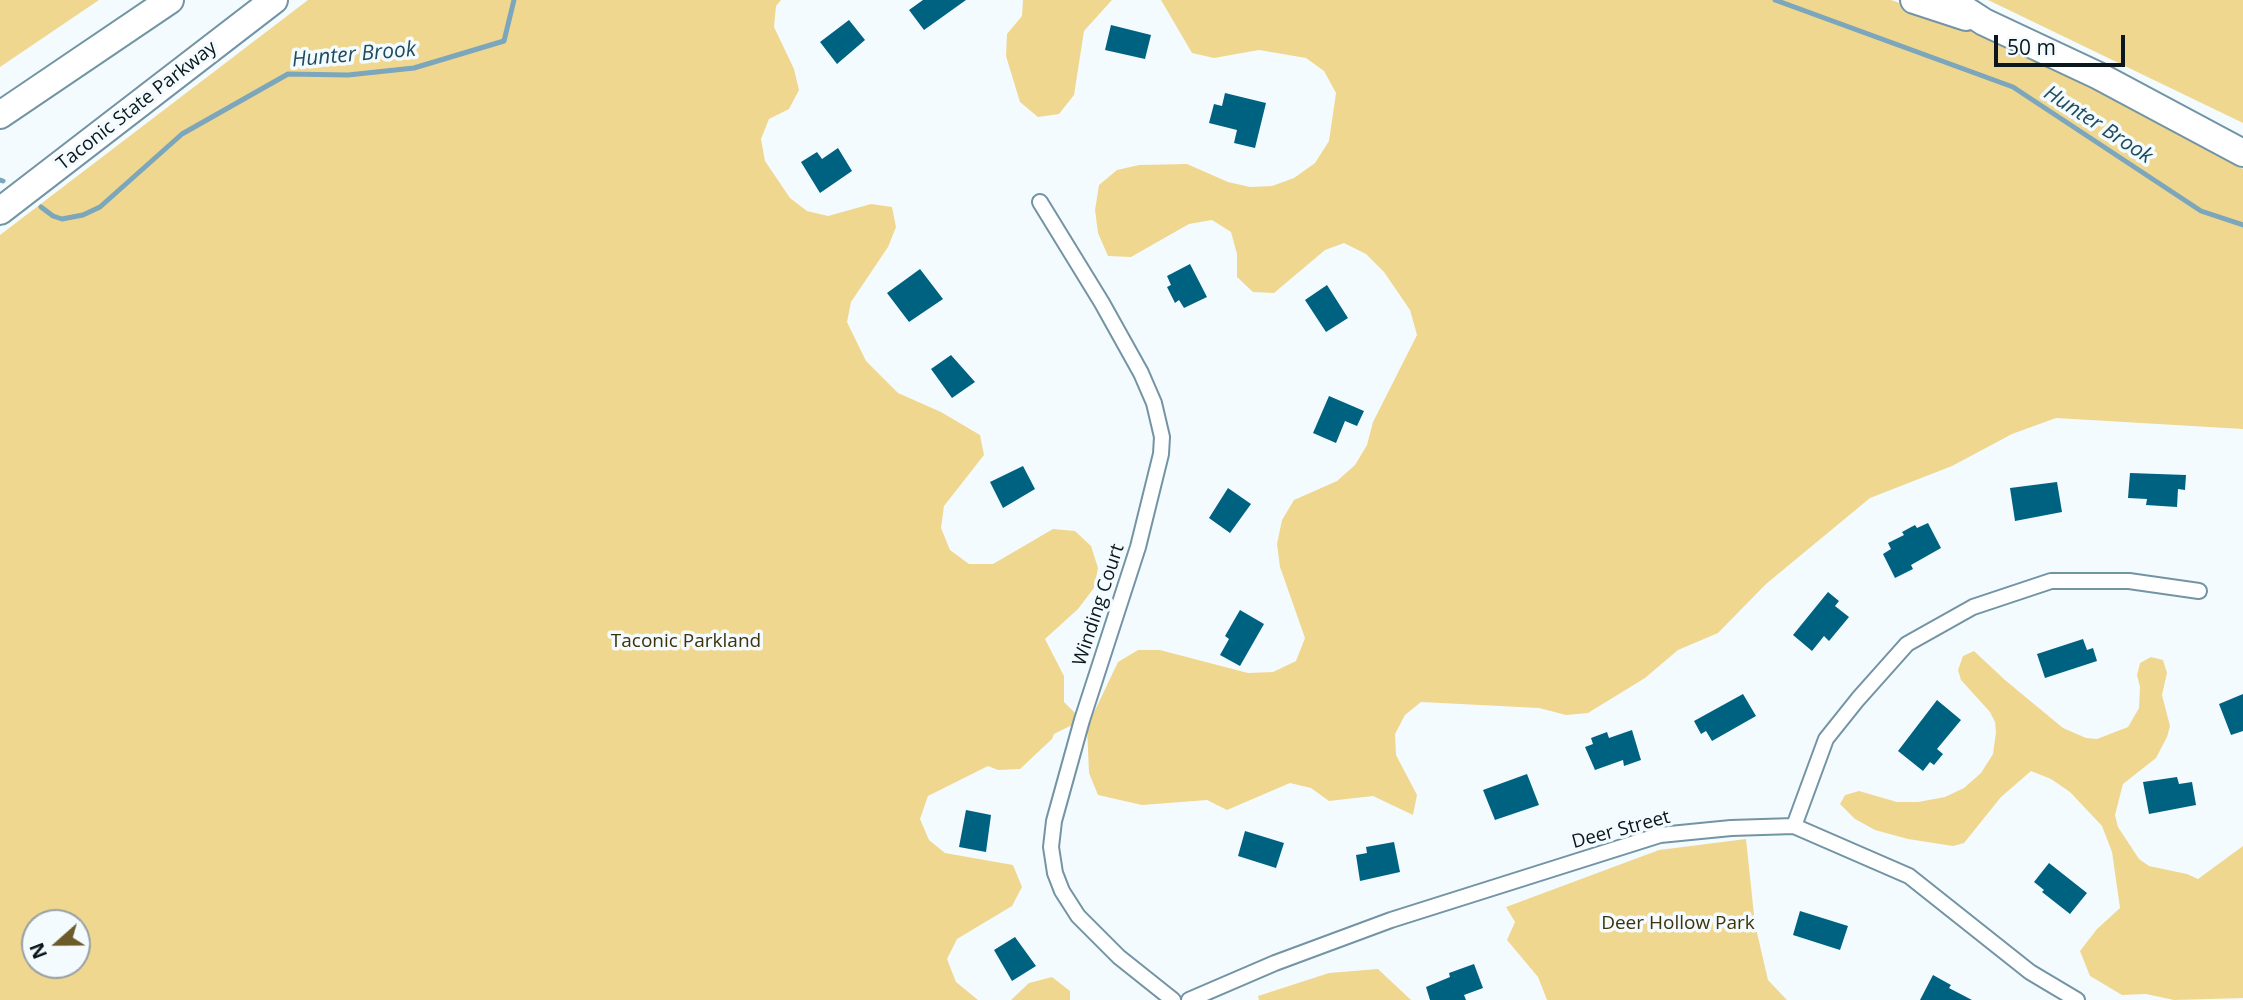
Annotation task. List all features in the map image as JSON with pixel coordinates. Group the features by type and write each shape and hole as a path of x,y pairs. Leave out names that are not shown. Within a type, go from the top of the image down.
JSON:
{"highway":[{"name":"Taconic State Parkway","path":"0,211 274,0"},
{"path":"1914,0 1984,22 2099,76 2243,153"},
{"path":"1950,0 1984,22"},
{"path":"0,115 167,1"}],"street":[{"name":"Winding Court","path":"1040,202 1141,373 1154,404 1162,437 1161,454 1138,547 1082,720 1054,821 1051,846 1055,873 1062,891 1078,916 1119,957 1173,1000"},
{"path":"1794,826 1826,739 1907,643 1973,607 2051,581 2129,581 2199,591"},
{"name":"Deer Street","path":"1189,1000 1275,963 1391,920 1660,835 1731,828 1794,826 1909,876 2030,972 2077,1000"}],"green space":[{"path":"0,0 99,0 0,67"},
{"name":"Taconic Parkland","path":"308,0 781,0 776,6 774,27 794,69 799,90 789,109 769,119 761,139 765,161 790,198 807,211 828,216 871,204 892,207 896,227 888,247 851,302 847,322 866,361 898,393 941,412 980,435 984,455 944,506 941,528 950,550 969,564 993,564 1053,529 1075,531 1091,546 1098,568 1094,588 1078,609 1045,639 1064,676 1064,702 1082,720 1054,734 1020,769 998,770 988,766 928,796 920,819 929,840 945,853 1013,865 1022,887 1012,906 957,939 947,959 956,982 978,1000 0,1000 0,235"},
{"path":"1023,0 1112,0 1084,31 1074,95 1059,114 1038,117 1020,102 1006,56 1007,34 1022,16"},
{"path":"1161,0 1891,0 1966,26 2034,56 2243,169 2243,429 2056,418 2012,434 1952,466 1870,498 1766,584 1718,633 1678,650 1645,678 1588,713 1566,715 1539,708 1421,702 1405,715 1395,734 1396,755 1417,795 1413,815 1373,796 1329,801 1311,788 1290,783 1227,810 1207,800 1142,805 1098,795 1089,773 1087,727 1118,662 1138,650 1160,650 1248,673 1273,672 1296,661 1305,638 1280,567 1277,544 1282,520 1294,500 1337,481 1355,465 1367,445 1373,422 1417,335 1410,310 1384,272 1366,254 1344,243 1325,250 1274,293 1253,292 1237,277 1237,254 1231,232 1212,220 1189,224 1131,257 1108,256 1098,233 1095,210 1099,185 1117,170 1139,165 1187,164 1228,182 1250,187 1272,186 1294,178 1315,163 1329,141 1336,93 1324,71 1306,58 1259,50 1214,58 1192,53"},
{"path":"1988,0 2243,0 2243,123"},
{"path":"1974,651 2063,728 2086,738 2097,739 2128,727 2139,708 2140,687 2137,675 2140,663 2151,657 2163,660 2167,673 2162,695 2170,726 2167,737 2156,758 2123,784 2115,815 2118,827 2139,859 2149,866 2198,879 2243,846 2243,998 2174,1000 2146,994 2122,995 2090,976 2080,951 2097,929 2120,908 2112,852 2102,826 2070,792 2051,779 2031,771 2001,797 1964,843 1953,846 1908,839 1875,830 1855,819 1840,804 1845,795 1859,791 1897,802 1918,802 1945,797 1964,788 1981,773 1993,754 1996,732 1990,712 1961,680 1958,670 1963,656"},
{"name":"Deer Hollow Park","path":"1746,839 1755,924 1768,980 1787,1000 1547,1000 1538,977 1507,940 1515,922 1506,907 1659,850"},
{"path":"1378,969 1411,1000 1259,1000 1258,996 1329,973"},
{"path":"1052,977 1070,991 1070,1000 1011,1000 1029,983"}],"building":[{"path":"923,0 966,0 924,30 909,10"},
{"path":"849,20 865,40 837,64 820,42"},
{"path":"1111,25 1151,35 1145,59 1105,50"},
{"path":"1225,93 1266,103 1255,148 1234,143 1237,130 1209,123 1214,104 1222,106"},
{"path":"838,148 852,171 820,193 801,162 817,152 822,159"},
{"path":"1190,264 1207,297 1184,308 1179,300 1175,303 1167,287 1171,285 1167,276"},
{"path":"920,269 943,299 909,322 887,293"},
{"path":"1327,285 1348,318 1326,332 1305,300"},
{"path":"951,355 975,382 952,398 931,369"},
{"path":"1329,396 1364,411 1357,426 1345,421 1336,443 1313,433"},
{"path":"1023,466 1035,489 1003,508 990,482"},
{"path":"2130,473 2186,475 2185,490 2178,489 2177,507 2146,505 2147,499 2128,498"},
{"path":"2057,482 2062,512 2015,521 2010,488"},
{"path":"1228,488 1251,504 1230,533 1209,518"},
{"path":"1928,523 1941,548 1911,565 1913,569 1895,578 1883,554 1891,549 1888,543 1904,535 1902,532 1915,525 1917,528"},
{"path":"1828,592 1839,601 1835,606 1849,617 1829,641 1824,636 1812,651 1793,635"},
{"path":"1240,610 1264,624 1240,666 1220,655 1229,639 1225,636"},
{"path":"2083,639 2087,650 2093,648 2097,661 2045,678 2037,654"},
{"path":"1743,694 1756,716 1712,741 1706,731 1701,734 1694,721"},
{"path":"2243,694 2243,731 2231,735 2219,704"},
{"path":"1937,700 1961,720 1937,749 1943,754 1934,765 1930,762 1923,771 1898,751"},
{"path":"1632,730 1641,760 1624,766 1623,760 1595,770 1585,747 1593,744 1591,738 1607,732 1609,738"},
{"path":"1527,774 1539,805 1495,820 1483,790"},
{"path":"2177,777 2179,784 2192,782 2196,805 2149,814 2143,782"},
{"path":"966,810 991,815 986,852 959,847"},
{"path":"1245,831 1284,843 1276,868 1238,856"},
{"path":"1394,842 1400,872 1360,881 1356,855 1367,853 1366,847"},
{"path":"2049,863 2087,893 2070,914 2042,892 2044,890 2034,882"},
{"path":"1800,911 1848,926 1840,950 1793,935"},
{"path":"1015,937 1036,966 1012,981 994,950"},
{"path":"1474,964 1483,988 1464,995 1466,1000 1430,1000 1426,987 1450,977 1449,973"},
{"path":"1933,975 1951,985 1949,988 1972,1000 1920,1000"}],"waterway":[{"name":"Hunter Brook","path":"41,207 62,219 83,215 100,207 182,134 288,74 348,75 414,68 504,41 514,0"},
{"name":"Hunter Brook","path":"1775,0 2013,87 2201,211 2243,225"}]}
